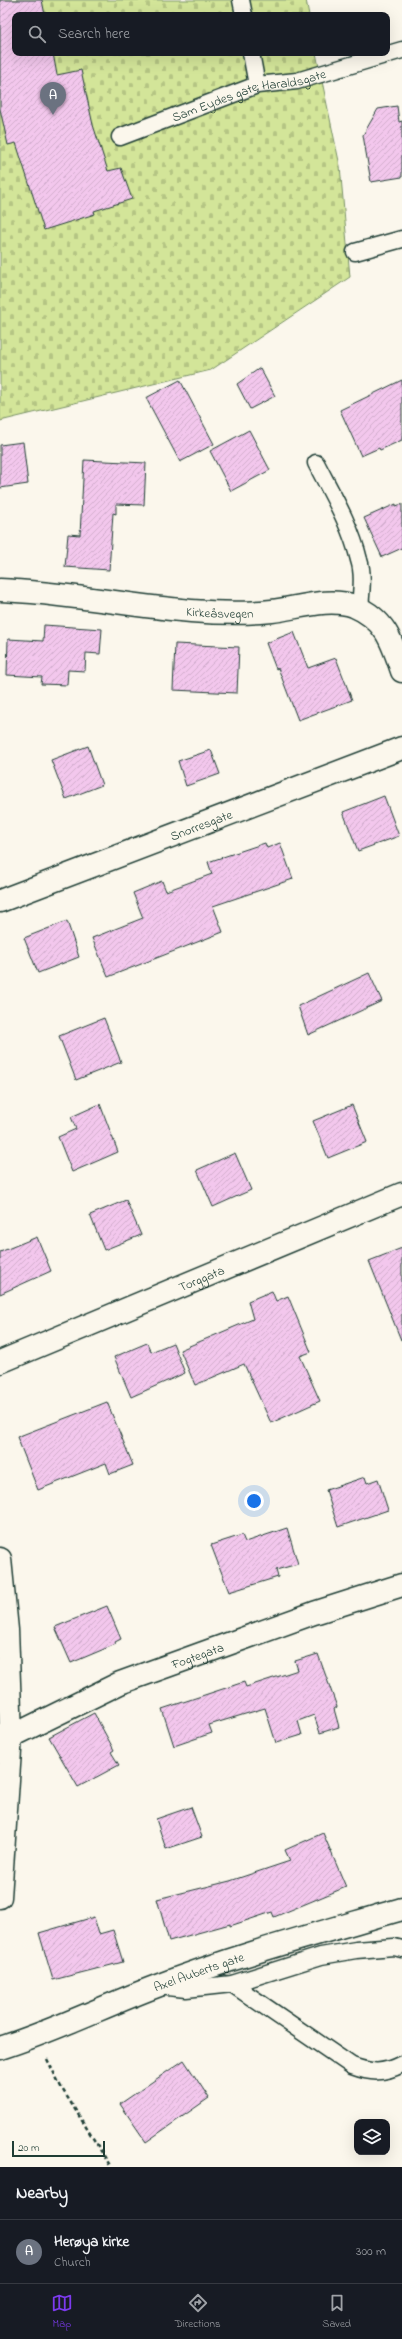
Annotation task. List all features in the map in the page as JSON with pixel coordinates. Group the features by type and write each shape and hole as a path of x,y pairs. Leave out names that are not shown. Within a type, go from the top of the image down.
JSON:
{"street":[{"name":"Kirkeåsvegen","path":"0,590 209,610 273,611 330,603 352,606 369,613 383,626 393,644 402,671"},
{"name":"Snorresgate","path":"0,901 402,748"},
{"name":"Torggata","path":"0,1362 402,1194"},
{"path":"0,1559 7,1630 0,1897"},
{"name":"Fogtegata","path":"5,1739 120,1683 314,1613 402,1584"},
{"name":"Axel Auberts gate","path":"0,2048 37,2036 158,1986 267,1949 402,1908"}],"lane":[{"path":"241,0 243,12"},
{"name":"Sam Eydes gate; Haraldsgate","path":"390,54 402,50"},
{"path":"252,56 257,86"},
{"name":"Sam Eydes gate; Haraldsgate","path":"120,138 257,86 297,81 382,56"},
{"path":"354,252 402,239"},
{"path":"316,463 342,512 360,560 362,587 360,609"},
{"path":"158,1986 186,1990 232,1984 321,1956 356,1950 394,1947 402,1949"},
{"path":"232,1984 352,2066 370,2073 393,2069 402,2064"}],"path":[{"path":"37,2036 61,2087 112,2167"}],"green space":[{"path":"0,0 306,0 308,12 12,12 12,56 317,56 340,166 350,277 211,370 0,421"}],"building":[{"path":"0,0 42,0 44,12 12,12 12,56 54,56 57,75 81,70 93,125 108,171 121,168 132,199 94,211 95,214 44,230 16,143 8,145 0,109"},
{"path":"397,106 399,122 402,121 402,177 371,182 363,135 378,109"},
{"path":"260,368 275,396 250,409 237,384"},
{"path":"180,380 214,444 180,462 146,398"},
{"path":"402,380 402,440 380,450 379,448 361,456 340,410"},
{"path":"249,430 270,470 231,491 210,451"},
{"path":"23,442 28,484 0,488 0,445"},
{"path":"84,460 146,463 144,505 116,504 116,514 113,513 109,570 65,567 68,534 80,535"},
{"path":"396,504 396,506 402,504 402,548 382,557 364,518"},
{"path":"44,625 102,629 100,654 86,653 85,671 68,670 67,685 41,684 42,677 7,675 8,639 43,641"},
{"path":"294,632 308,668 336,658 352,700 298,720 278,668 276,669 266,643"},
{"path":"175,644 239,647 237,693 173,690"},
{"path":"88,746 102,785 66,799 51,760"},
{"path":"211,750 220,774 186,786 178,761"},
{"path":"384,796 399,836 358,851 343,812"},
{"path":"265,843 267,848 280,843 293,879 213,906 223,932 108,977 92,938 143,918 133,893 162,881 166,891 212,874 208,862"},
{"path":"67,921 79,957 38,973 24,938"},
{"path":"369,973 382,1001 308,1035 298,1006"},
{"path":"104,1018 121,1062 76,1080 59,1036"},
{"path":"100,1104 118,1152 72,1172 58,1137 76,1129 71,1117"},
{"path":"352,1105 367,1142 328,1158 313,1121"},
{"path":"235,1153 251,1190 213,1207 197,1170"},
{"path":"126,1200 141,1235 104,1250 90,1215"},
{"path":"37,1237 51,1271 0,1294 0,1252"},
{"path":"402,1248 402,1340 401,1340 369,1261"},
{"path":"272,1291 276,1301 288,1296 311,1352 300,1356 320,1401 271,1423 244,1364 195,1385 180,1350 253,1319 248,1301"},
{"path":"147,1343 151,1352 173,1343 185,1373 131,1397 114,1357"},
{"path":"107,1402 133,1465 110,1474 106,1463 38,1490 17,1437"},
{"path":"365,1477 367,1483 378,1479 388,1510 338,1527 326,1490"},
{"path":"287,1528 298,1564 276,1570 278,1577 229,1592 211,1545 242,1535 245,1542"},
{"path":"107,1606 121,1639 115,1642 116,1644 71,1663 55,1627"},
{"path":"318,1654 337,1707 334,1709 339,1727 320,1733 314,1715 298,1721 302,1735 276,1743 265,1708 209,1725 212,1733 174,1746 162,1709 244,1682 246,1687 298,1670 295,1661"},
{"path":"94,1713 114,1750 111,1752 119,1765 78,1787 49,1737"},
{"path":"191,1807 202,1837 166,1849 156,1819"},
{"path":"323,1833 346,1887 274,1917 272,1912 230,1926 230,1924 169,1941 157,1899 230,1881 290,1861 285,1850"},
{"path":"94,1917 99,1934 113,1930 123,1962 53,1980 39,1933"},
{"path":"184,2060 209,2098 146,2142 120,2104"}],"place":[{"name":"Herøya kirke","path":"53,115"}]}
